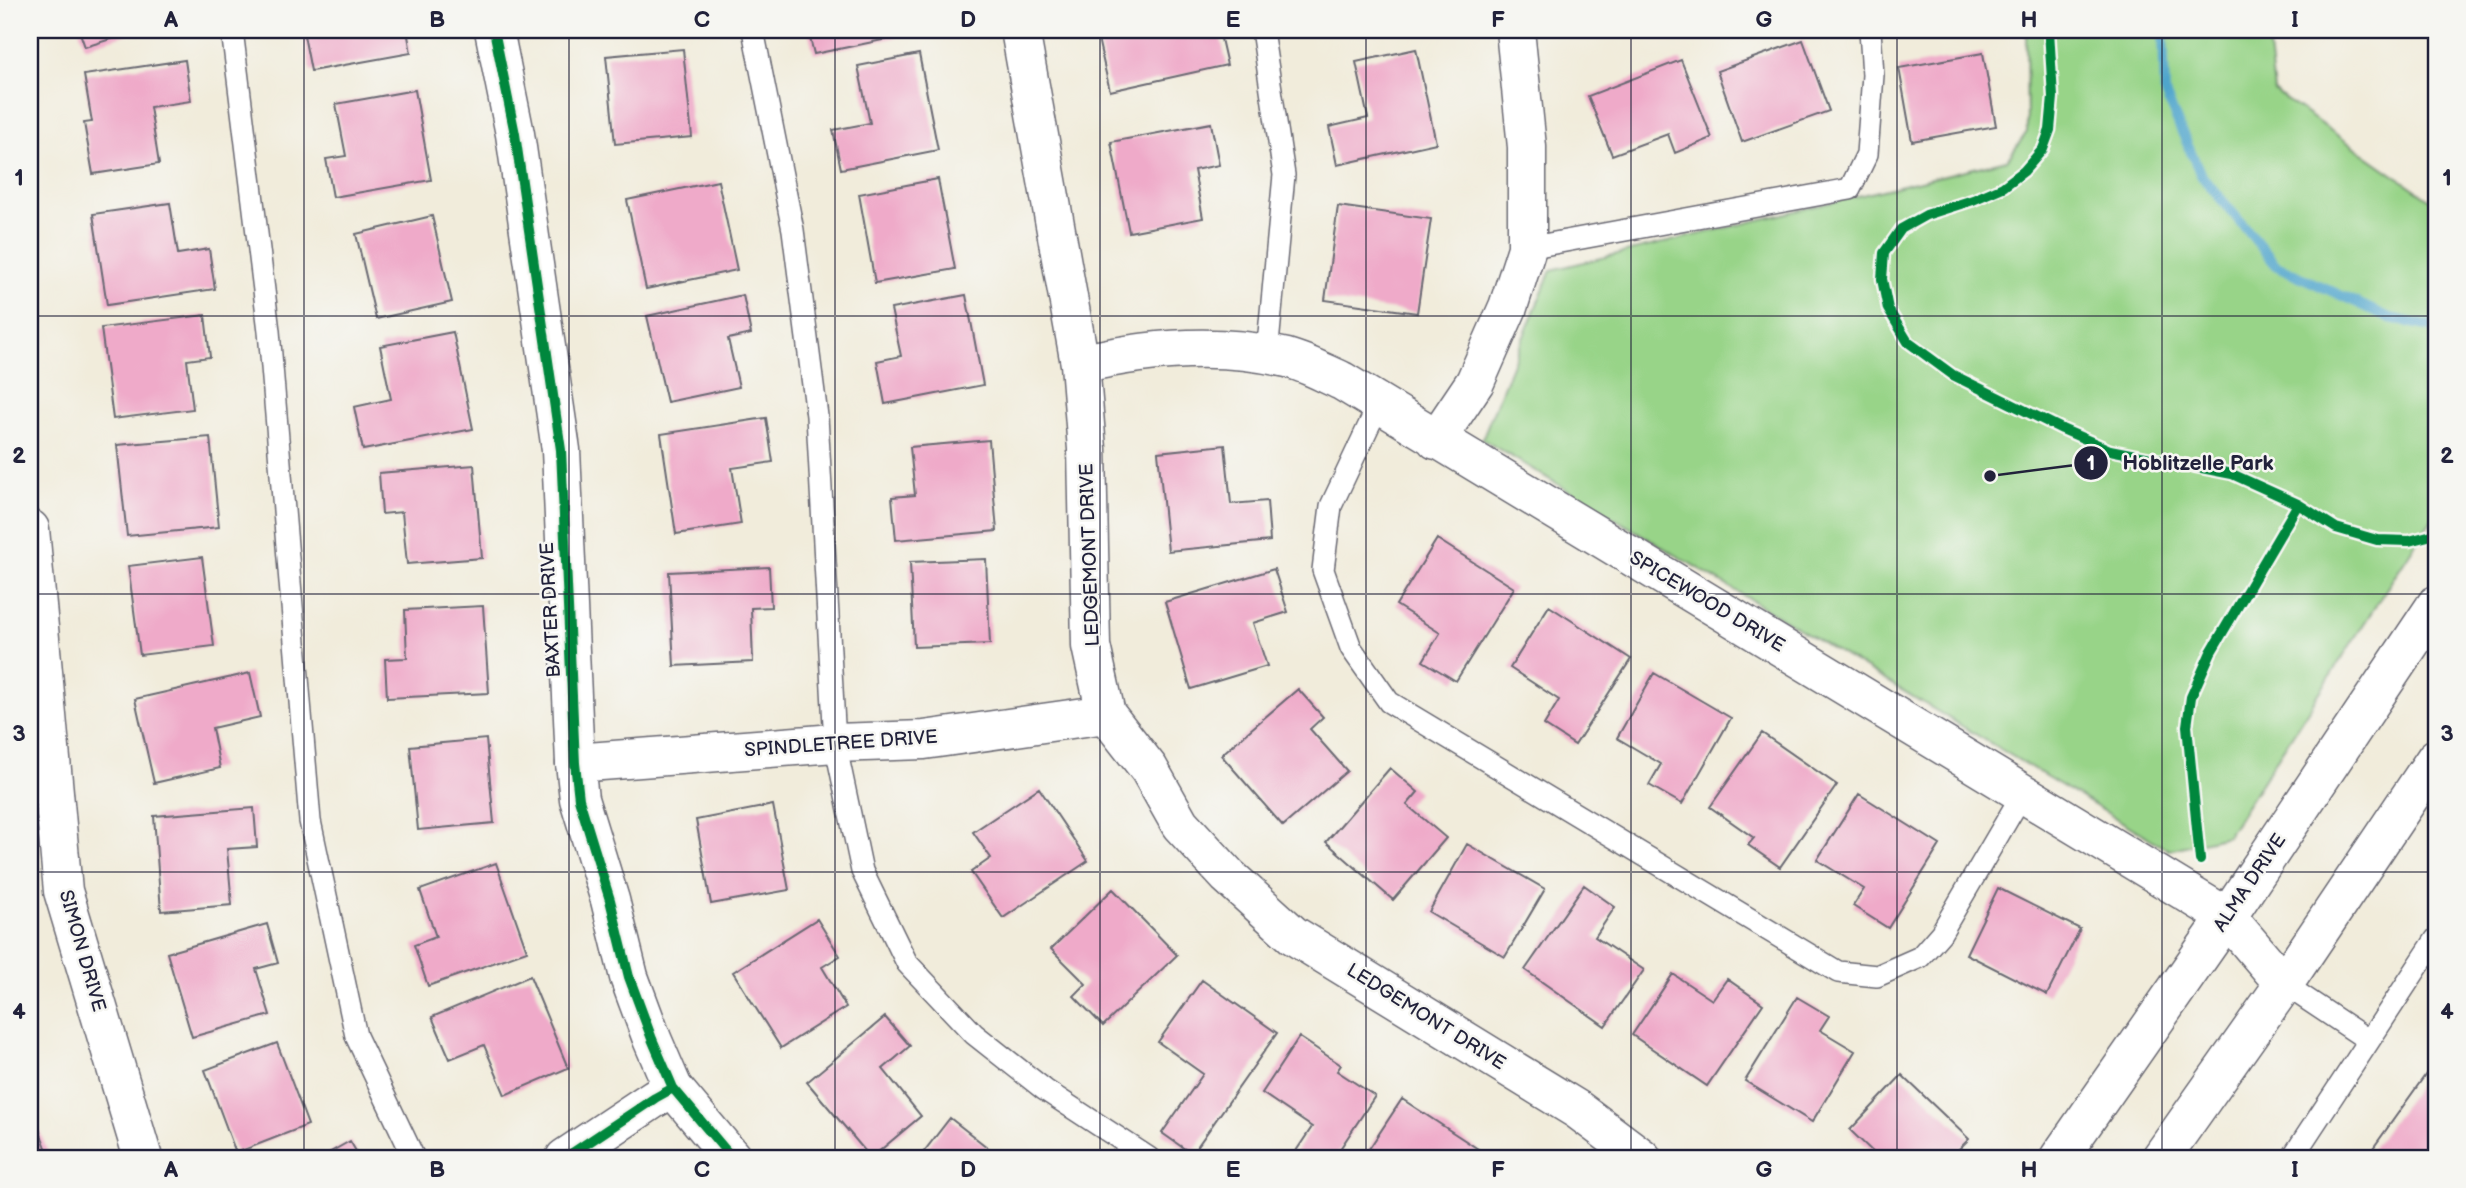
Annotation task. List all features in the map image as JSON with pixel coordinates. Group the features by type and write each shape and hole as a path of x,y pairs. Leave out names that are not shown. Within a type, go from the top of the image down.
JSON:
{"street":[{"name":"BAXTER DRIVE","path":"494,30 515,134 561,450 575,763 579,799 610,900 629,977 652,1039 673,1088 732,1158"},
{"name":"LEDGEMONT DRIVE","path":"1020,30 1080,364 1087,449 1091,646 1106,714 1149,769 1180,824 1228,876 1293,935 1578,1110 1642,1158"},
{"path":"1436,440 1475,382 1508,307 1527,248 1527,147 1515,30"},
{"name":"SPICEWOOD DRIVE","path":"1080,364 1125,353 1210,347 1289,359 1342,381 2227,917 2284,984"},
{"name":"SIMON DRIVE","path":"30,529 43,811 63,891 142,1158"},
{"name":"ALMA DRIVE","path":"2059,1158 2227,917 2436,605"},
{"name":"SPINDLETREE DRIVE","path":"575,763 835,743 924,740 1106,714"},
{"path":"2161,1158 2284,984 2436,758"},
{"path":"565,1158 673,1088"}],"lane":[{"path":"232,30 269,331 310,821 356,1036 414,1158"},
{"path":"753,30 793,230 817,416 835,743 862,871 907,963 974,1034 1045,1090 1150,1158"},
{"path":"1262,30 1284,175 1267,355"},
{"path":"1527,248 1850,189 1867,154 1873,75 1870,30"},
{"path":"1379,404 1331,506 1323,570 1351,648 1389,702 1838,972 1877,976 1920,957 1941,933 2023,793"},
{"path":"2293,1157 2436,939"},
{"path":"2284,984 2368,1040"}],"green space":[{"path":"2026,30 2267,30 2274,91 2436,204 2436,512 2227,836 2169,850 1482,439 1551,270 2007,160 2027,132"}],"building":[{"path":"79,30 140,30 85,47"},
{"path":"303,30 407,30 411,53 311,71"},
{"path":"808,30 922,30 922,32 814,54"},
{"path":"1096,30 1219,30 1227,65 1110,91"},
{"path":"1803,40 1829,111 1742,142 1717,71"},
{"path":"683,49 692,137 615,144 606,56"},
{"path":"1416,49 1436,143 1337,165 1329,127 1368,118 1356,62"},
{"path":"1983,53 1996,126 1912,141 1899,68"},
{"path":"919,54 938,150 841,169 833,130 870,123 858,66"},
{"path":"185,60 191,101 150,107 159,164 93,174 84,123 92,122 84,75"},
{"path":"1681,60 1712,138 1675,153 1668,134 1612,155 1588,96"},
{"path":"415,90 431,180 333,197 326,159 346,156 336,104"},
{"path":"1211,123 1219,165 1194,170 1203,218 1129,232 1111,142"},
{"path":"938,179 955,269 875,283 859,194"},
{"path":"718,181 737,270 646,289 627,200"},
{"path":"170,203 178,254 209,249 215,289 107,305 93,214"},
{"path":"1338,206 1431,219 1417,313 1325,300"},
{"path":"432,216 452,302 376,319 356,234"},
{"path":"743,295 751,334 728,339 739,387 667,402 647,316"},
{"path":"966,295 983,385 885,404 877,361 901,356 891,309"},
{"path":"205,315 210,357 187,360 193,409 113,419 101,328"},
{"path":"453,332 473,429 363,450 354,407 391,399 380,346"},
{"path":"766,418 773,462 732,468 741,524 676,534 661,434"},
{"path":"210,437 219,527 127,536 117,445"},
{"path":"989,440 997,531 896,540 892,497 915,495 910,447"},
{"path":"1225,445 1231,504 1267,501 1270,541 1168,551 1158,452"},
{"path":"474,465 482,558 407,564 402,512 382,514 379,473"},
{"path":"1437,539 1514,588 1456,681 1423,661 1440,633 1396,605"},
{"path":"202,557 214,646 140,655 128,566"},
{"path":"986,559 990,644 914,647 910,562"},
{"path":"769,567 771,607 751,608 753,662 674,666 669,572"},
{"path":"1274,569 1288,612 1253,623 1267,666 1191,689 1165,602"},
{"path":"483,606 489,693 387,698 385,659 407,658 405,610"},
{"path":"1549,606 1631,659 1575,745 1544,725 1559,700 1510,668"},
{"path":"250,673 260,717 212,728 220,768 154,783 135,699"},
{"path":"1654,673 1731,718 1682,804 1649,785 1661,764 1617,738"},
{"path":"1298,689 1323,717 1310,729 1347,771 1283,826 1221,755"},
{"path":"1762,733 1837,785 1780,867 1748,845 1754,838 1710,807"},
{"path":"486,739 494,823 418,830 410,746"},
{"path":"1390,768 1418,792 1407,805 1446,838 1393,900 1326,842"},
{"path":"1039,788 1088,861 1003,918 971,872 991,858 973,832"},
{"path":"1859,794 1940,845 1888,928 1853,906 1864,889 1817,860"},
{"path":"773,805 789,890 711,904 696,820"},
{"path":"254,808 257,847 227,849 232,905 161,911 154,816"},
{"path":"1467,844 1545,889 1505,957 1429,912"},
{"path":"496,863 527,951 428,986 414,945 436,937 420,890"},
{"path":"1584,885 1615,907 1595,937 1644,970 1605,1026 1525,970"},
{"path":"1998,888 2080,929 2047,995 1966,954"},
{"path":"1113,889 1177,955 1103,1026 1074,996 1086,984 1051,949"},
{"path":"817,919 840,956 822,967 846,1007 781,1048 733,972"},
{"path":"267,924 278,963 256,969 270,1015 192,1037 167,953"},
{"path":"1673,974 1712,1000 1727,979 1763,1004 1707,1086 1632,1035"},
{"path":"530,976 568,1068 505,1095 484,1045 450,1059 432,1017"},
{"path":"1202,980 1277,1033 1192,1154 1162,1133 1203,1074 1158,1042"},
{"path":"1797,997 1829,1016 1820,1030 1855,1051 1812,1122 1745,1081"},
{"path":"885,1017 910,1046 883,1069 921,1116 871,1158 807,1082"},
{"path":"1299,1037 1341,1065 1337,1071 1375,1096 1334,1158 1292,1157 1312,1127 1262,1093"},
{"path":"277,1043 308,1125 236,1153 205,1070"},
{"path":"2436,1060 2436,1158 2366,1158"},
{"path":"1902,1075 1969,1139 1950,1158 1879,1158 1850,1130"},
{"path":"1402,1099 1478,1149 1471,1158 1363,1158"},
{"path":"950,1118 1001,1158 919,1158"},
{"path":"35,1119 50,1158 30,1158 30,1121"},
{"path":"350,1141 360,1158 320,1158"}],"waterway":[{"path":"2163,30 2165,94 2201,175 2277,266 2390,318 2436,328"}],"cycle path":[{"path":"494,30 515,134 561,450 575,763 579,799 610,900 629,977 652,1039 673,1088 732,1158"},
{"path":"2049,30 2053,97 2050,130 2043,149 2024,171 2003,187 1926,215 1901,229 1884,253 1882,279 1888,309 1908,342 1953,375 2110,450 2232,474 2298,504 2336,528 2377,540 2409,541 2436,532"},
{"path":"2200,860 2187,726 2191,697 2211,652 2298,504"},
{"path":"565,1158 673,1088"}],"place":[{"name":"Hoblitzelle Park","path":"1990,476"}]}
